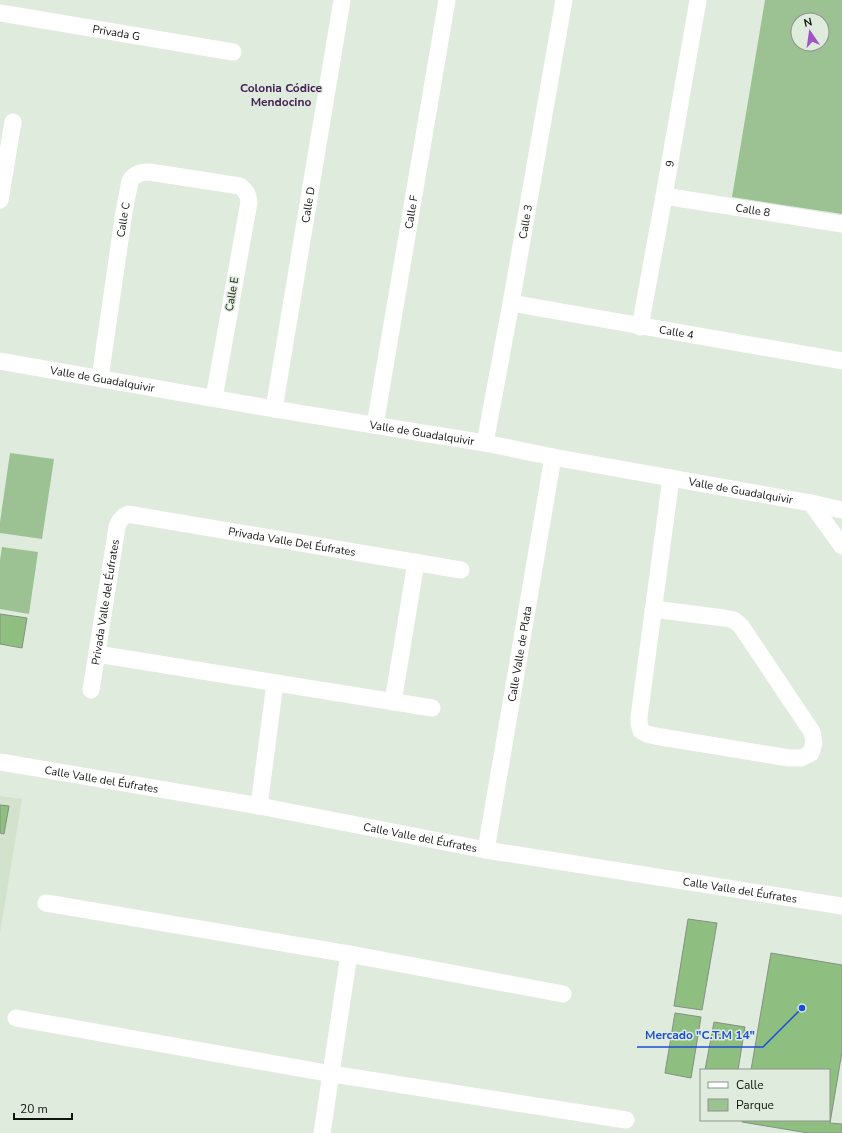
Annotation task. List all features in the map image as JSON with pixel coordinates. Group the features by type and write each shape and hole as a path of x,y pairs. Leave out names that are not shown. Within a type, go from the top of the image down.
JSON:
{"street":[{"name":"Calle D","path":"274,409 342,0"},
{"name":"Calle F","path":"375,425 447,0"},
{"name":"Calle 3","path":"484,443 511,303 564,0"},
{"name":"9","path":"640,327 698,0"},
{"name":"Privada G","path":"0,13 233,52"},
{"path":"0,200 14,122"},
{"name":"Calle C","path":"100,378 124,212 130,181 133,177 143,172 149,172 240,186 246,190"},
{"name":"Calle E","path":"214,398 249,202 246,190"},
{"name":"Calle 8","path":"664,196 842,224"},
{"name":"Calle 4","path":"511,303 640,327 842,361"},
{"name":"Valle de Guadalquivir","path":"0,361 274,409 484,443 842,510"},
{"name":"Calle Valle de Plata","path":"486,850 553,457"},
{"path":"653,609 724,618 734,620 741,626 812,732 814,743 811,753 801,758 789,758 655,736 641,731 639,717 653,609 671,478"},
{"path":"810,503 842,546"},
{"name":"Privada Valle Del Éufrates","path":"123,516 135,514 461,570"},
{"name":"Privada Valle del Éufrates","path":"91,690 117,526 123,516"},
{"path":"393,702 416,562"},
{"name":"Privada Valle Del Éufrates","path":"97,654 432,708"},
{"path":"259,806 275,683"},
{"name":"Calle Valle del Éufrates","path":"0,762 259,806 486,850 842,906"},
{"path":"46,903 349,954 563,994"},
{"path":"322,1133 349,954"},
{"path":"16,1018 332,1074 626,1120"}],"shaded area":[{"path":"0,796 22,799 0,933"}],"green space":[{"path":"765,0 842,0 842,214 732,197"},
{"path":"10,453 54,459 42,539 0,533 0,522"},
{"path":"2,547 38,552 29,614 0,609 0,560"}],"building":[{"path":"0,614 27,618 22,648 0,644"},
{"path":"0,805 9,806 4,834 0,833"},
{"path":"688,919 717,923 702,1010 674,1006"},
{"path":"771,953 842,965 842,1052 830,1123 842,1124 842,1133 808,1133 742,1122 830,1121 830,1069 751,1069"},
{"path":"675,1013 701,1017 691,1078 665,1073"},
{"path":"714,1022 745,1027 738,1069 705,1069"}],"place":[{"name":"Mercado \"C.T.M 14\"","path":"802,1008"}],"district":[{"name":"Colonia Códice Mendocino","path":"281,95"}]}
